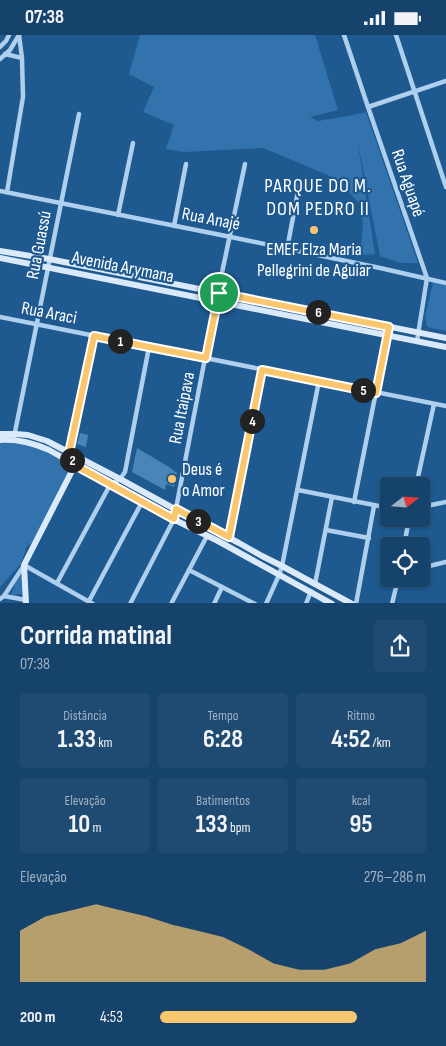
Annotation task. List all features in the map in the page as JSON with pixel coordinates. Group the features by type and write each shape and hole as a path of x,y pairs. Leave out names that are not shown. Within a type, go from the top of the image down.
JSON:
{"street":[{"path":"0,47 9,35"},
{"path":"0,59 10,50 19,35"},
{"path":"7,192 23,97 22,58 19,35"},
{"name":"Rua Aguapé","path":"344,35 427,278 417,341"},
{"path":"396,35 446,187"},
{"path":"5,54 22,58"},
{"path":"368,107 446,81"},
{"name":"Rua Guassú","path":"14,437 79,114"},
{"path":"118,215 133,143"},
{"path":"174,226 186,164"},
{"name":"Rua Itaipava","path":"130,603 174,519 216,301 245,164"},
{"path":"287,249 299,186"},
{"name":"Rua Anajé","path":"0,191 446,283"},
{"name":"Avenida Arymana","path":"0,251 50,259 446,338"},
{"name":"Avenida Arymana","path":"0,258 446,347"},
{"name":"Rua Araci","path":"0,317 446,406"},
{"path":"354,502 389,327"},
{"path":"75,465 69,453 94,336"},
{"path":"57,583 110,485 120,479 125,471 149,347"},
{"path":"229,537 262,370"},
{"path":"266,603 282,566 319,381"},
{"path":"418,477 434,404"},
{"path":"0,435 38,438 47,441 314,584 354,603 369,538 374,506"},
{"path":"0,440 14,437 38,445 332,603"},
{"path":"24,565 26,601 2,598 24,565 75,465"},
{"path":"298,490 380,507"},
{"path":"314,584 332,497"},
{"path":"24,565 91,602 142,502"},
{"path":"430,505 446,502"},
{"path":"326,530 369,538"},
{"path":"171,603 207,536"},
{"path":"430,566 446,562"},
{"path":"189,570 255,603"},
{"path":"214,603 222,587"},
{"path":"392,603 396,587"},
{"path":"306,603 311,591"}],"shaded area":[{"path":"140,35 315,35 338,110 310,117 318,121 366,112 418,263 400,263 380,256 357,138 375,254 360,255 363,224 359,203 337,179 263,148 184,152 166,149 174,125 143,112 154,87 129,74"},
{"path":"433,282 446,286 446,331 427,327 425,317"},
{"path":"0,443 29,446 72,465 34,542 27,546 21,564 0,587"},
{"path":"21,576 24,578 22,594 11,595 16,581"}],"building":[{"path":"80,433 88,435 86,447 77,444"},
{"path":"137,448 177,473 174,487 166,484 165,490 132,472"}],"place":[{"name":"EMEF Elza Maria Pellegrini de Aguiar","path":"314,230"},
{"name":"Deus é o Amor","path":"172,479"}],"district":[{"name":"PARQUE DO M. DOM PEDRO II","path":"318,198"}],"route":[{"path":"219,293 389,327 376,393 262,370 229,537 176,509 174,519 75,465 69,453 94,336 206,358 219,293"}]}
